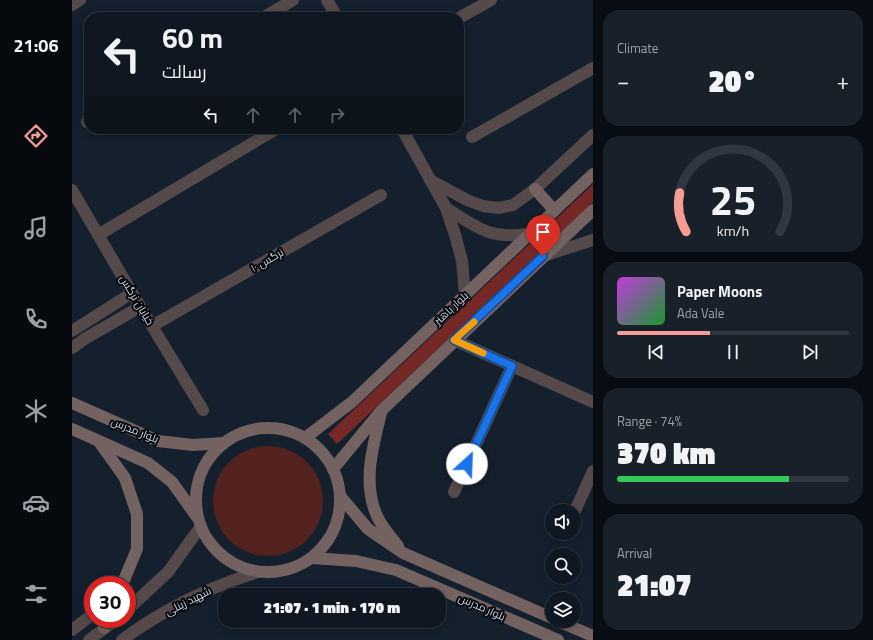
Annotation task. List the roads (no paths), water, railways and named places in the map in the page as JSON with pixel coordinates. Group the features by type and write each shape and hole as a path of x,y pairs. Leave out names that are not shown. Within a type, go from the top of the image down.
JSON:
{"main road":[{"name":"بلوار باهنر","path":"305,438 352,402 593,174"},
{"path":"535,188 554,210"},
{"path":"333,469 381,411 454,340 593,210"},
{"name":"بلوار مدرس","path":"72,403 158,441 193,444 224,443"},
{"path":"381,411 371,458 370,489 377,516 404,553"},
{"path":"72,429 148,463 172,482 199,522 210,544 220,554 231,563 258,572 286,570 312,558 322,548 333,530 340,510 340,496 333,469 326,457 305,438 292,432 264,428 236,435 224,443 210,458 199,477 196,498 199,522"},
{"path":"100,442 125,478 137,514 137,549 126,576"},
{"name":"بلوار مدرس","path":"340,496 368,529 404,553 545,615"},
{"name":"بلوار مدرس","path":"312,558 356,561 396,570 558,640"},
{"path":"574,628 593,636"}],"street":[{"path":"72,5 80,0"},
{"path":"273,12 293,0"},
{"path":"327,0 335,12"},
{"path":"464,15 491,0"},
{"path":"472,137 593,68"},
{"path":"98,235 268,134"},
{"path":"405,134 446,208 462,261 465,295"},
{"path":"430,180 467,200 483,206 498,208 514,205 535,188 593,135"},
{"name":"خیابان نرگس","path":"72,190 75,202 98,235 203,410"},
{"name":"نرگس ۱۰","path":"152,326 381,195"},
{"path":"446,208 488,234 510,236 529,234"},
{"path":"543,256 593,240"},
{"path":"76,329 132,293"},
{"path":"72,348 86,338 140,307"},
{"path":"454,340 593,402"},
{"path":"454,492 512,366"},
{"path":"578,504 593,471"},
{"path":"136,602 168,572 199,522"},
{"name":"شهید زینلی","path":"122,640 134,635 180,603 226,582 258,572"},
{"path":"72,630 84,621"},
{"path":"89,640 102,628"}]}
